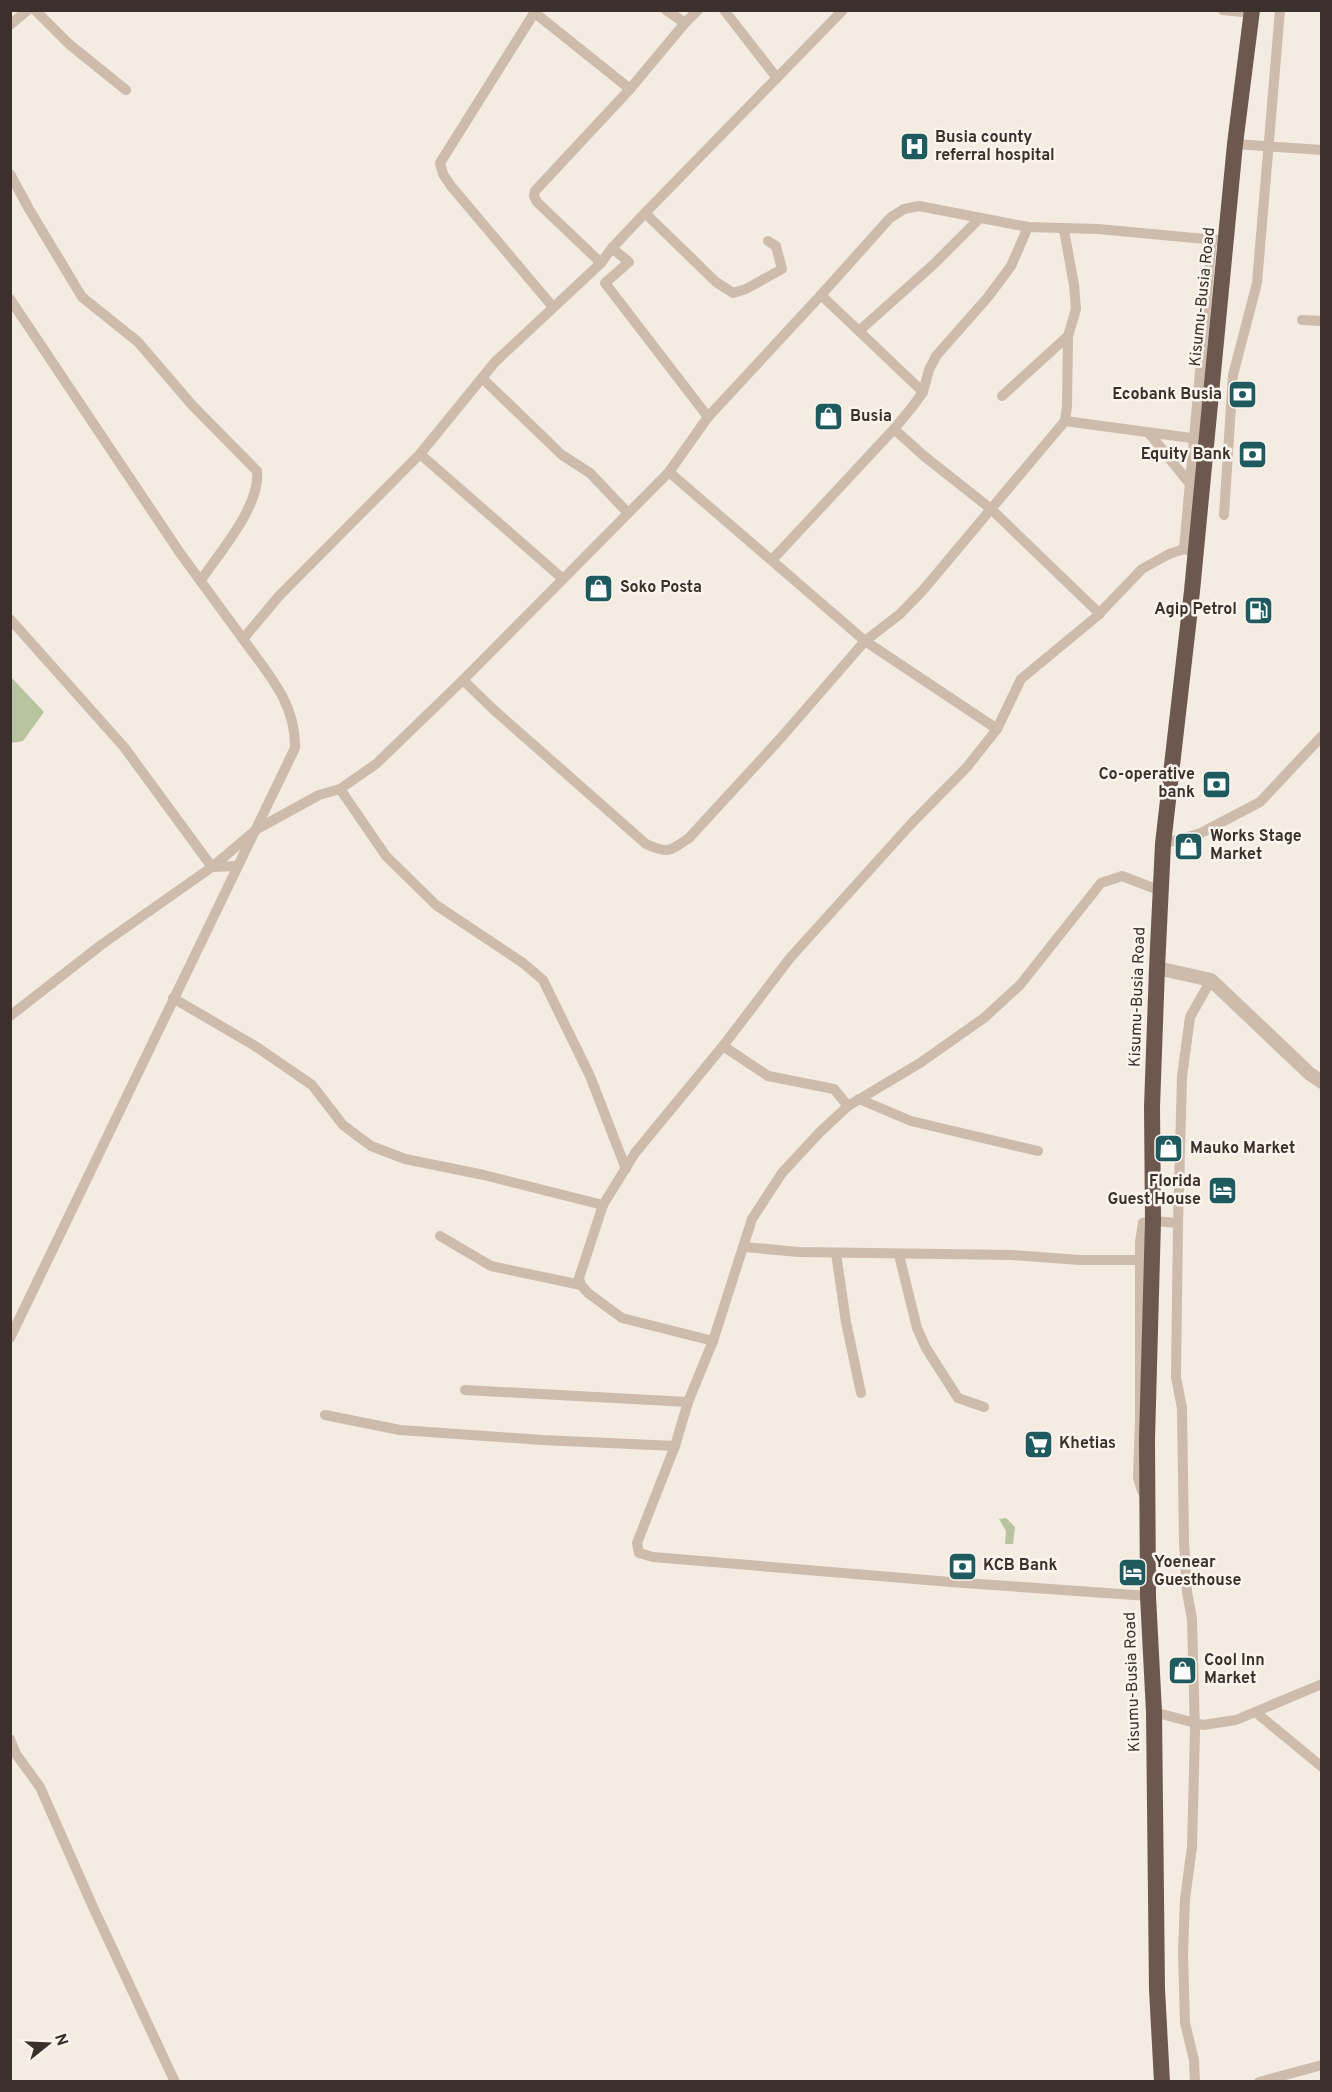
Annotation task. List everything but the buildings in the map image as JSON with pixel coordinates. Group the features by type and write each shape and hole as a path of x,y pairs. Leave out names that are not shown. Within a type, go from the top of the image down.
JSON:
{"highway":[{"name":"Kisumu-Busia Road","path":"1162,2082 1157,1989 1154,1712 1148,1596 1148,1393 1153,1221 1152,1107 1157,968 1163,844 1191,601 1200,440 1220,240 1252,12"}],"street":[{"path":"10,26 28,10"},
{"path":"35,10 69,44 126,90"},
{"path":"666,10 685,23"},
{"path":"601,263 537,202 534,196 535,191 630,89 698,10"},
{"path":"724,10 777,78"},
{"path":"1222,10 1252,12"},
{"path":"1224,515 1233,375 1257,283 1280,10"},
{"path":"243,639 279,596 420,454 495,362 601,263 645,213 842,11"},
{"path":"553,307 451,186 443,174 440,163 536,12 630,89"},
{"path":"1235,144 1322,150"},
{"path":"10,174 34,219 82,297 138,342 192,405 257,471 258,482 243,519 201,580"},
{"path":"10,1016 101,945 212,867 257,829 319,795 340,789 376,764 463,681 669,472 708,417 890,218 904,209 919,206 1028,227 1220,240"},
{"path":"645,213 717,282 733,293 746,289 782,270 776,246 768,241"},
{"path":"859,331 934,264 980,218"},
{"path":"772,560 894,429 923,392 929,370 936,356 988,297 1011,266 1028,227"},
{"path":"463,681 646,844 662,851 674,848 689,838 780,740 865,641 900,615 924,589 1065,421 1068,336 1076,309 1064,230"},
{"path":"612,248 629,262 605,283 708,417"},
{"path":"821,295 923,392"},
{"path":"10,299 71,392 278,688 291,714 295,732 295,748 257,829 237,866 10,1338"},
{"path":"1302,320 1322,321"},
{"path":"1002,396 1068,336"},
{"path":"482,378 561,455 590,473 628,513"},
{"path":"581,1285 579,1278 603,1205 635,1154 723,1046 790,958 911,824 967,767 997,729 1021,679 1100,614 1142,569 1168,554 1189,551 1190,484 1200,440 1065,421"},
{"path":"894,429 991,509 1100,614"},
{"path":"1149,433 1190,484"},
{"path":"420,454 563,579"},
{"path":"669,472 865,641 997,729"},
{"path":"10,619 124,747 212,867"},
{"path":"1163,844 1201,833 1260,801 1322,736"},
{"path":"340,789 386,856 436,905 523,963 543,980 590,1076 626,1169"},
{"path":"212,867 237,866"},
{"path":"1148,1596 653,1557 639,1553 637,1543 675,1446 688,1402 713,1341 752,1219 782,1173 820,1131 848,1106 920,1063 984,1018 1020,985 1101,883 1122,876 1161,891"},
{"path":"1157,968 1211,980 1310,1074 1322,1082"},
{"path":"1195,2082 1194,2060 1185,2023 1183,1953 1185,1899 1192,1847 1194,1724 1192,1619 1187,1592 1185,1541 1182,1408 1176,1377 1178,1223 1184,1057 1190,1017 1211,980"},
{"path":"173,998 255,1046 312,1085 343,1125 370,1146 405,1159 484,1175 603,1205"},
{"path":"723,1046 768,1076 834,1089 848,1106"},
{"path":"859,1099 911,1121 1038,1151"},
{"path":"1148,1492 1142,1491 1138,1478 1140,1260 1143,1223 1153,1221 1178,1223"},
{"path":"440,1236 491,1266 581,1285 604,1306 622,1318 713,1341"},
{"path":"744,1247 836,1253 1012,1255 1080,1260 1140,1260"},
{"path":"836,1253 846,1322 861,1393"},
{"path":"899,1255 917,1328 926,1348 958,1398 984,1407"},
{"path":"465,1390 688,1402"},
{"path":"325,1415 400,1430 675,1446"},
{"path":"1154,1712 1203,1725 1236,1720 1322,1684"},
{"path":"1259,1715 1322,1767"},
{"path":"10,1739 16,1754 40,1787 93,1907 176,2082"},
{"path":"1259,2082 1322,2065"}],"green space":[{"path":"10,676 44,712 23,741 11,743"},
{"path":"1006,1518 1015,1527 1013,1544 1005,1544 1006,1531 999,1519"}],"place":[{"name":"Busia county referral hospital","path":"914,147"},
{"name":"Ecobank Busia","path":"1243,395"},
{"name":"Busia","path":"829,417"},
{"name":"Equity Bank","path":"1252,455"},
{"name":"Soko Posta","path":"599,588"},
{"name":"Agip Petrol","path":"1258,610"},
{"name":"Co-operative bank","path":"1216,784"},
{"name":"Works Stage Market","path":"1189,846"},
{"name":"Mauko Market","path":"1169,1149"},
{"name":"Florida Guest House","path":"1222,1191"},
{"name":"Khetias","path":"1038,1444"},
{"name":"KCB Bank","path":"962,1566"},
{"name":"Yoenear Guesthouse","path":"1133,1572"},
{"name":"Cool Inn Market","path":"1183,1670"}]}
